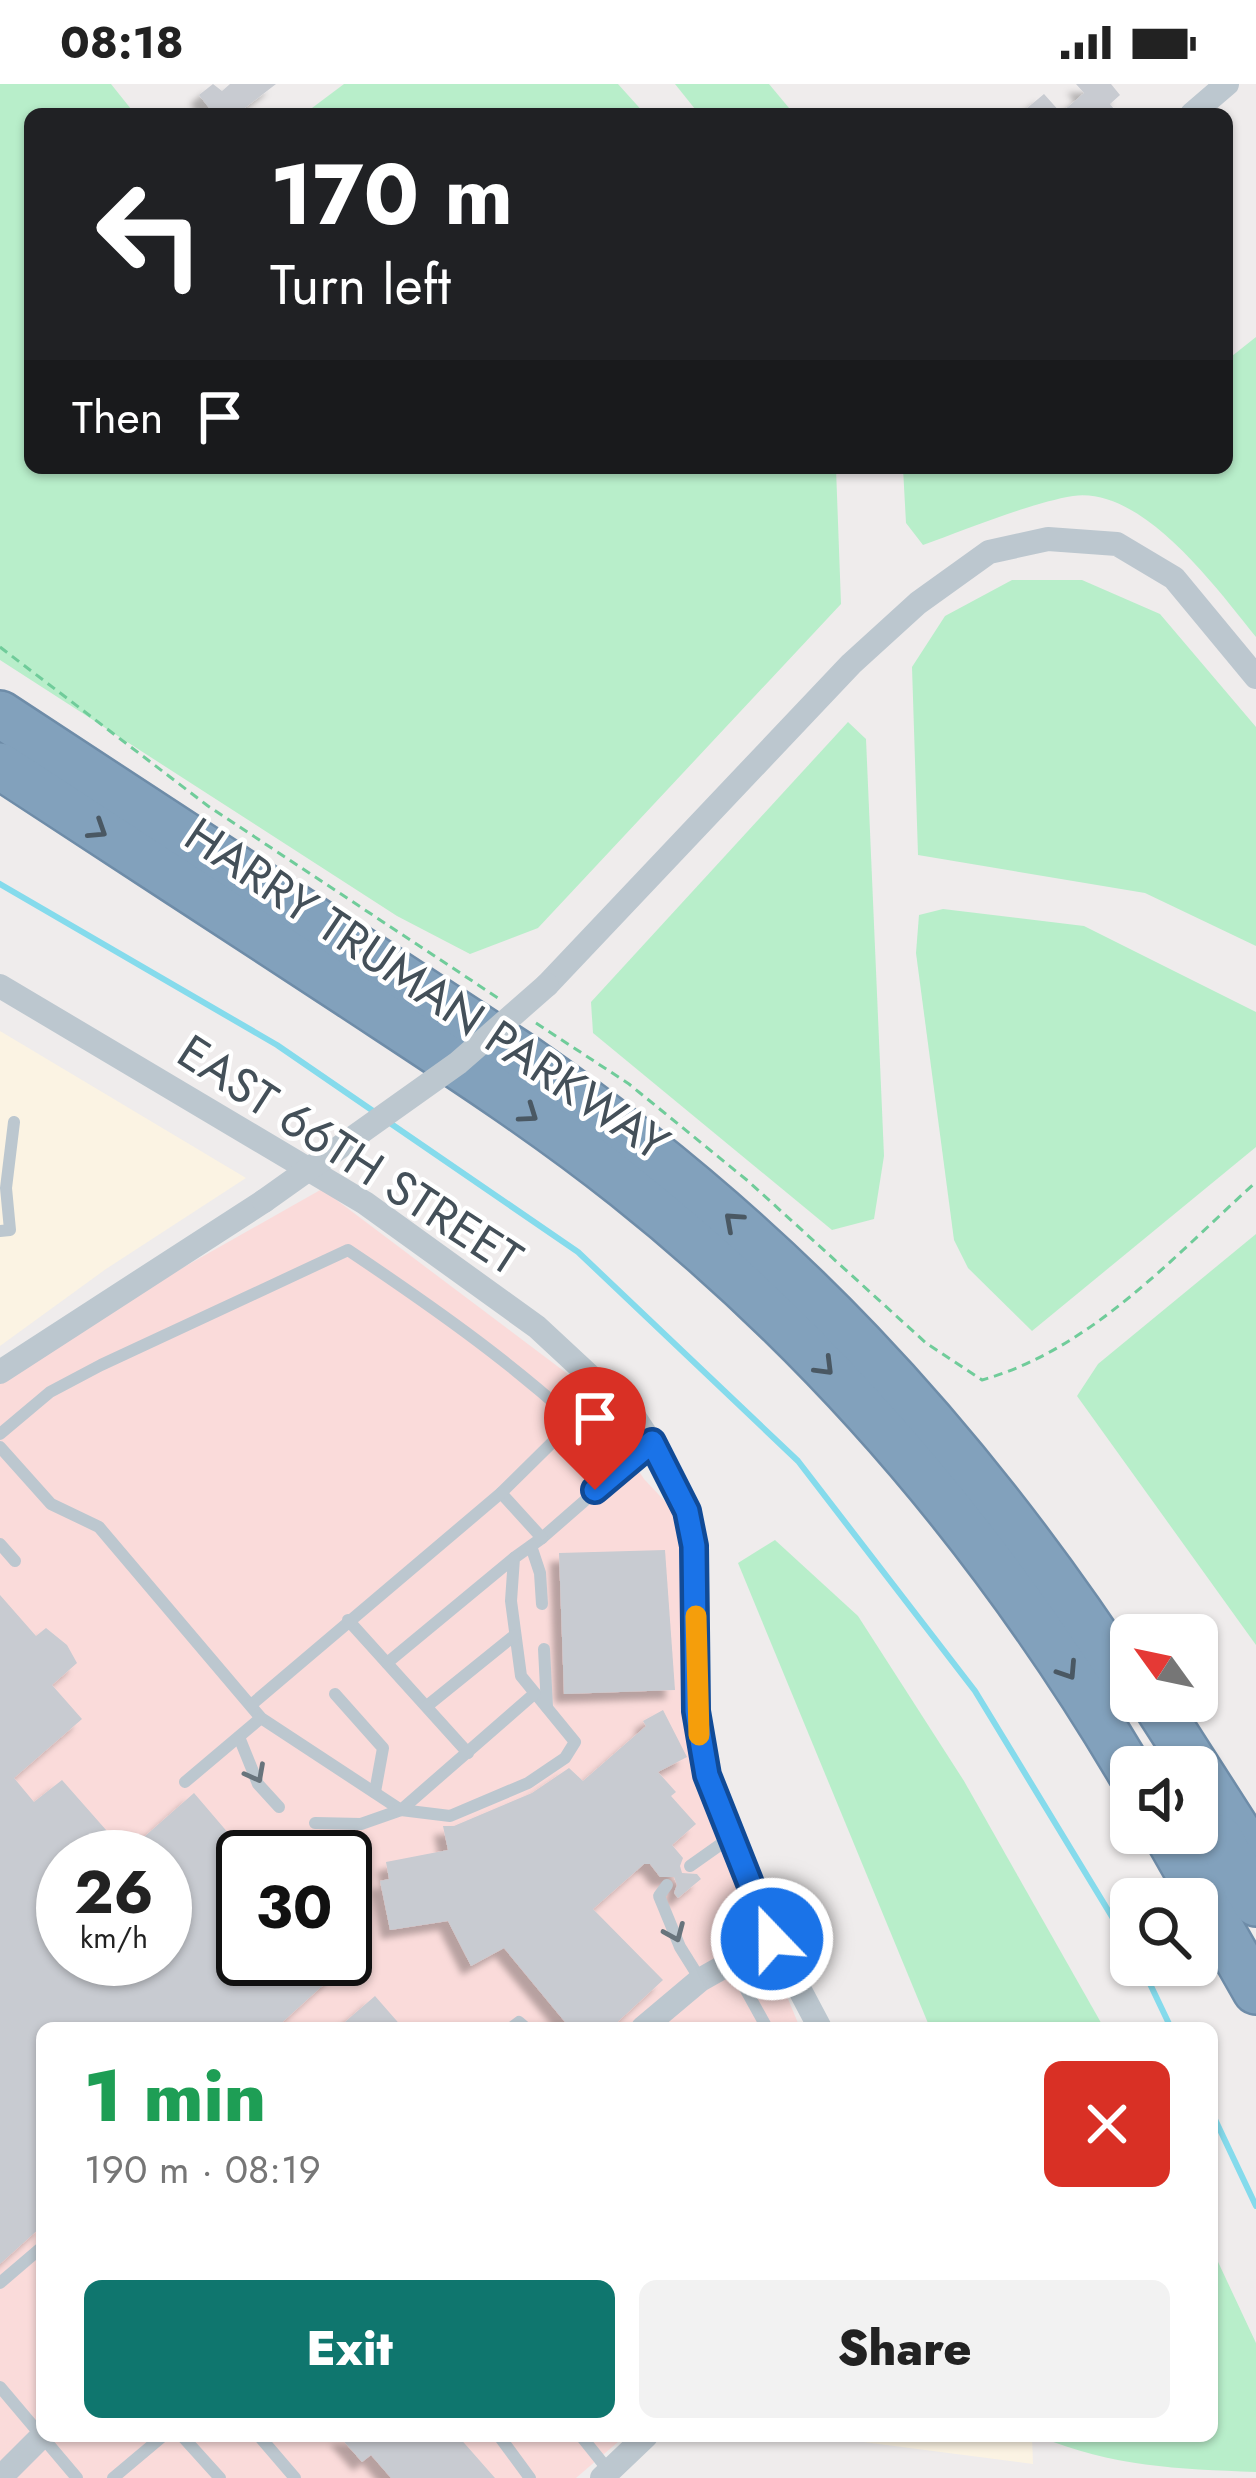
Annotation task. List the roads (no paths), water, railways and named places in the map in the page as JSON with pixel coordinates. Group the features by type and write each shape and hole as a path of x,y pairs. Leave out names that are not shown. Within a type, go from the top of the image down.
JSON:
{"highway":[{"name":"HARRY TRUMAN PARKWAY","path":"0,714 525,1058 655,1154 836,1316 924,1408 1014,1520 1110,1659"},
{"name":"HARRY TRUMAN PARKWAY","path":"0,766 566,1140 742,1287 891,1437 980,1546 1043,1633 1114,1746"},
{"path":"1014,1520 1110,1643"},
{"path":"1167,1722 1256,1860"},
{"path":"1218,1837 1256,1904"},
{"path":"1178,1854 1250,1983"}],"street":[{"path":"1199,108 1227,84"},
{"path":"0,1372 264,1201 458,1063 547,985 850,664 917,603 989,552 1048,539 1117,544 1174,578 1256,677"},
{"name":"EAST 66TH STREET","path":"0,986 365,1203 537,1327 621,1403 652,1442 687,1511 694,1546 696,1711 707,1775 772,1939 817,2022"},
{"path":"650,2022 700,1979 772,1939"},
{"path":"0,2477 36,2442"},
{"path":"606,2475 640,2442"}],"lane":[{"path":"0,1231 10,1230 6,1188 14,1122"},
{"path":"0,1434 50,1392 101,1365 348,1250 451,1321 576,1419 622,1467"},
{"path":"250,1705 501,1493 576,1419"},
{"path":"387,1663 652,1442"},
{"path":"0,1447 51,1504 98,1527 261,1718 401,1810 450,1816 528,1783 565,1758 575,1742 520,1676 511,1600 514,1558"},
{"path":"501,1493 536,1542 542,1604"},
{"path":"0,1544 15,1561"},
{"path":"348,1620 469,1753"},
{"path":"427,1706 515,1635"},
{"path":"544,1648 547,1708"},
{"path":"335,1694 383,1748 375,1792"},
{"path":"315,1823 361,1824 401,1810 534,1694"},
{"path":"185,1782 261,1718"},
{"path":"238,1737 258,1784 279,1807"},
{"path":"690,1866 731,1837"},
{"path":"667,1885 659,1896 680,1947 700,1979"},
{"path":"730,1961 764,2022"},
{"path":"0,2283 36,2252"},
{"path":"0,2387 36,2429"},
{"path":"47,2442 77,2478"},
{"path":"112,2478 156,2442"},
{"path":"187,2442 220,2478"},
{"path":"265,2442 296,2478"},
{"path":"503,2442 530,2478"},
{"path":"585,2442 606,2475"}],"waterway":[{"path":"0,884 277,1045 376,1113"},
{"path":"387,1121 578,1252 798,1461 975,1691 1110,1913"},
{"path":"1151,1986 1168,2022"},
{"path":"1218,2126 1256,2206"}]}
